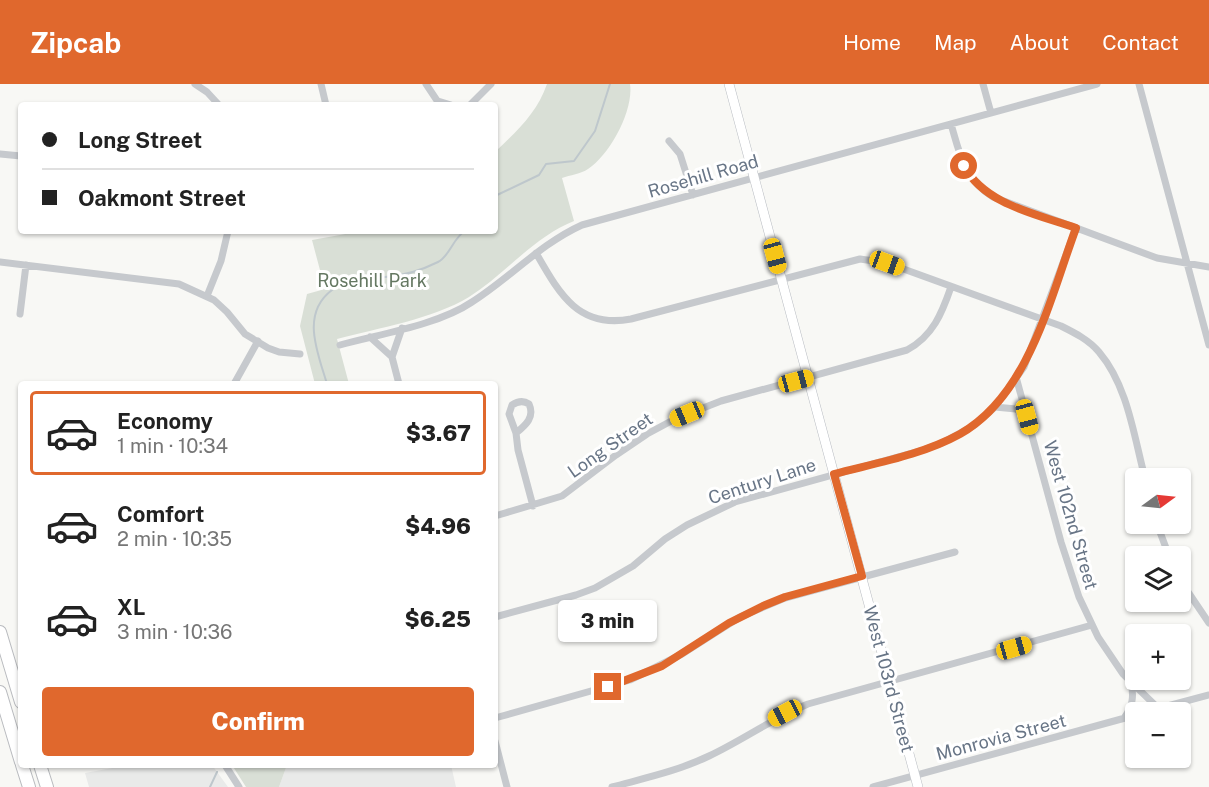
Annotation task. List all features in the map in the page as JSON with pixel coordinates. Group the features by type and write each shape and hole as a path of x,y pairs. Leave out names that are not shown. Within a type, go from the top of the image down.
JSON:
{"highway":[{"path":"0,632 18,692"},
{"path":"0,692 18,750"},
{"path":"23,768 29,787"},
{"path":"41,768 47,787"}],"main road":[{"name":"West 103rd Street","path":"732,85 781,279 918,787"}],"street":[{"path":"195,84 216,102"},
{"path":"321,84 325,102"},
{"path":"426,84 438,102"},
{"path":"473,102 491,84"},
{"path":"983,84 991,113"},
{"name":"Rosehill Road","path":"340,345 456,311 480,296 562,234 582,225 1096,84"},
{"path":"1139,84 1209,345"},
{"path":"951,124 964,166 969,176 982,190 1002,201 1157,258 1209,267"},
{"path":"669,141 680,154 693,195"},
{"path":"0,154 18,156"},
{"name":"Century Lane","path":"498,616 596,588 633,566 665,539 687,525 744,499 923,450 942,443 973,426 995,407 1024,367 1076,228"},
{"path":"207,296 221,261 227,234"},
{"path":"536,253 560,293 573,307 583,314 606,321 631,319 850,260 872,259 951,286 1061,326 1085,339 1099,352 1112,371 1123,396 1142,468"},
{"path":"0,262 164,280 179,284 221,305 246,334 268,348 279,352 300,354"},
{"path":"20,314 26,265"},
{"name":"Long Street","path":"498,515 562,496 616,454 675,419 722,401 894,354 913,346 933,328 941,315 951,286"},
{"path":"392,357 402,328"},
{"path":"370,337 392,357 398,381"},
{"path":"236,381 258,341"},
{"name":"West 102nd Street","path":"1016,377 1071,577 1092,625 1125,676"},
{"path":"995,407 1016,409 1027,417"},
{"path":"516,433 518,450 533,506"},
{"path":"498,717 630,681 662,666 726,625 785,597 955,552"},
{"path":"1191,596 1209,623"},
{"path":"612,787 683,767 709,756 785,713 808,704 1092,625"},
{"path":"1124,718 1131,709 1133,690"},
{"name":"West 102nd Street","path":"1139,690 1152,702"},
{"path":"1184,702 1209,695"},
{"name":"Monrovia Street","path":"873,787 1124,718"},
{"path":"498,752 507,787"},
{"path":"227,768 239,787"}],"shaded area":[{"path":"112,768 214,768 228,787 89,787 85,773"},
{"path":"286,768 452,768 456,787 279,787"}],"green space":[{"name":"Rosehill Park","path":"547,84 630,84 628,106 612,143 585,171 562,178 574,221 546,236 482,288 455,305 405,322 337,339 348,381 314,381 300,326 307,294 325,289 312,240 345,234 498,234 498,149 532,113"},
{"path":"234,768 286,768 279,787 246,787"}],"waterway":[{"path":"498,195 539,175 546,164 574,161 595,131 610,84"},
{"path":"326,381 314,334 316,310 322,300 332,290 353,279 398,275 438,262 446,256 461,234"},
{"path":"210,787 217,772"}],"route":[{"path":"608,687 630,681 662,666 729,623 763,606 785,597 862,576 834,474 923,450 960,434 995,407 1024,367 1076,228 993,197 982,190 969,176 964,166"}]}
